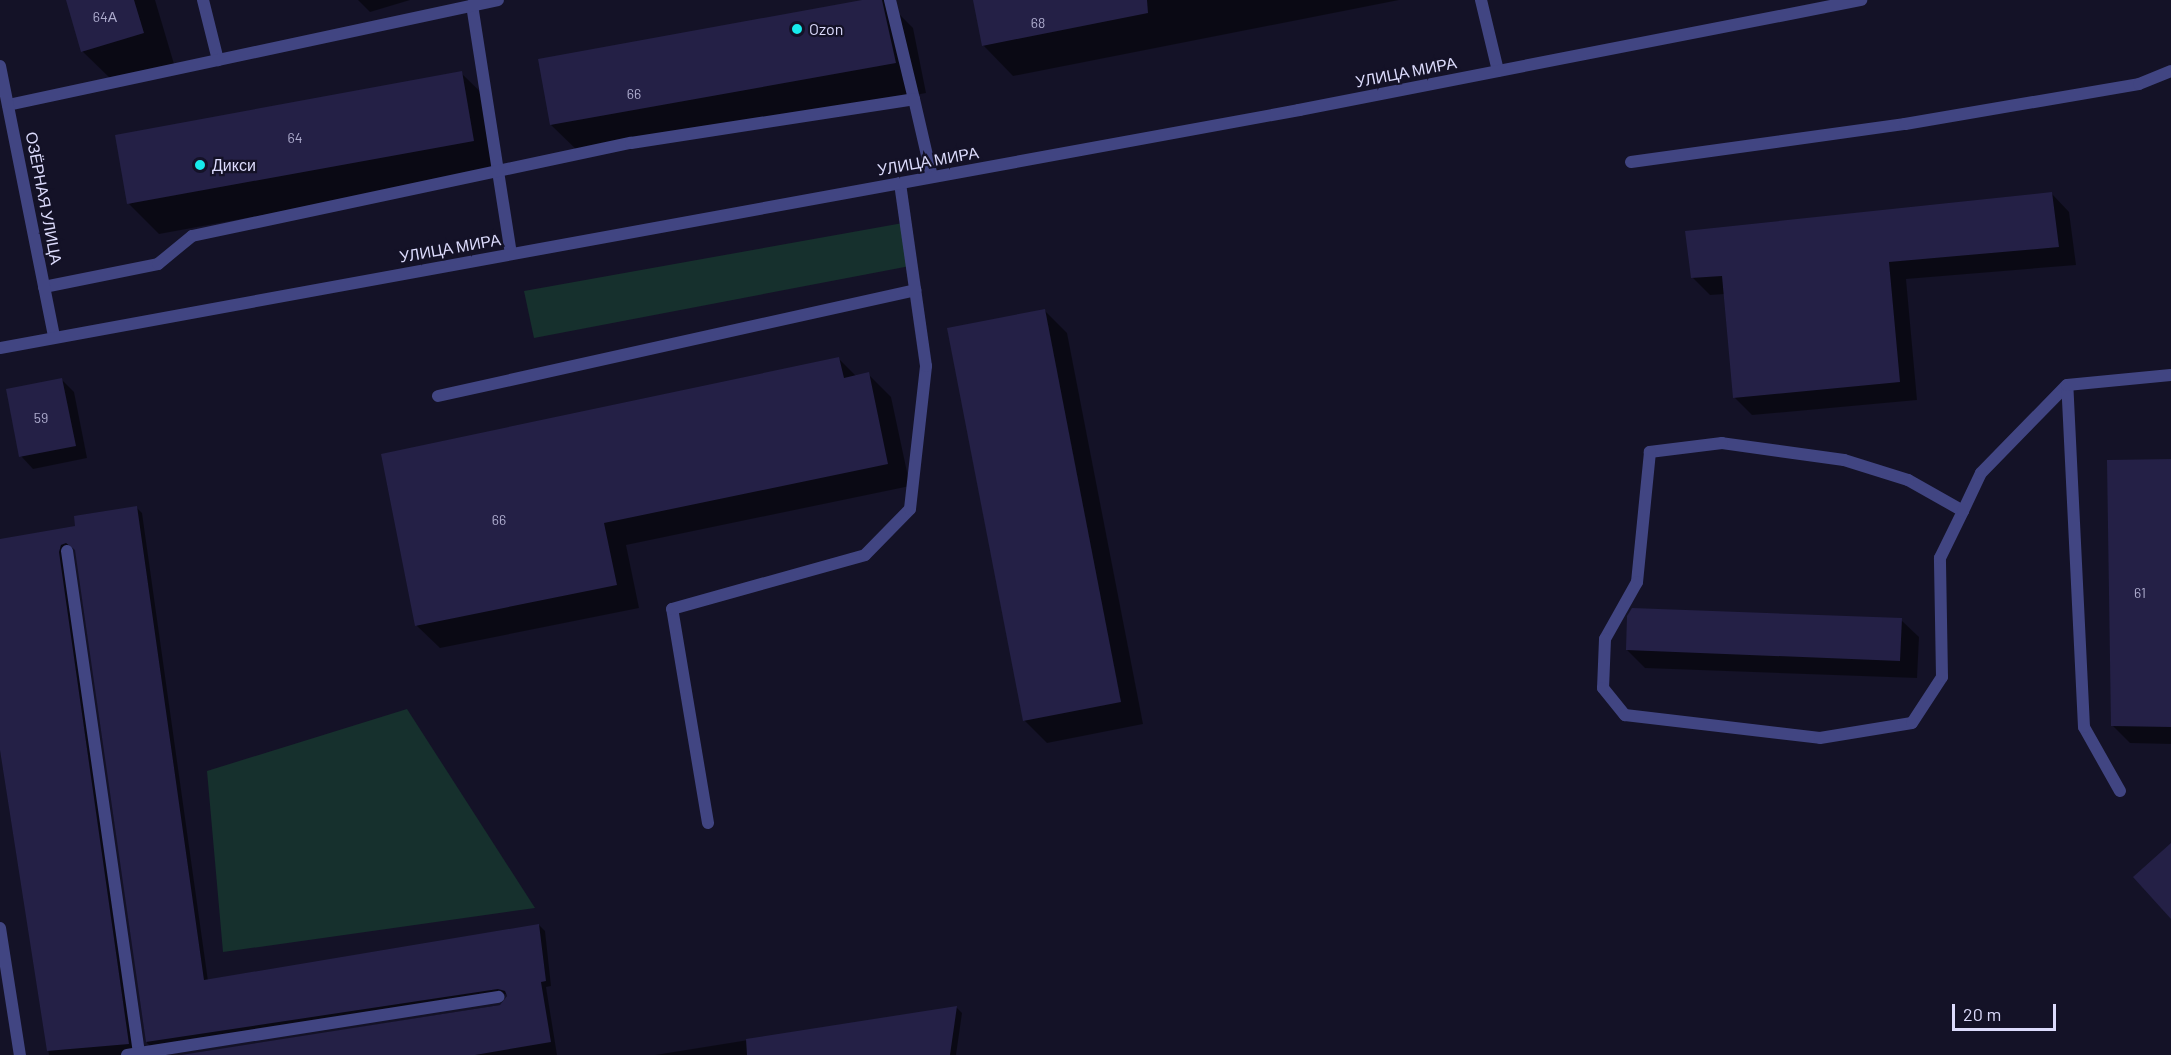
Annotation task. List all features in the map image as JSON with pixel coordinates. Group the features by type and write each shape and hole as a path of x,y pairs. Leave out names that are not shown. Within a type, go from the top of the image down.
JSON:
{"street":[{"path":"203,0 218,60"},
{"path":"9,105 475,3 498,0"},
{"path":"890,0 932,177"},
{"path":"1481,0 1498,71"},
{"name":"УЛИЦА МИРА","path":"0,348 900,183 1498,71 1861,0"},
{"path":"475,3 511,254"},
{"name":"ОЗЁРНАЯ УЛИЦА","path":"0,66 54,337"},
{"path":"1630,162 1905,124 2139,84 2171,70"},
{"path":"44,288 158,264 192,236 631,143 914,99"},
{"path":"708,823 672,609 865,555 910,508 926,366 900,183"},
{"path":"438,396 915,290"},
{"path":"1963,511 1908,480 1844,460 1722,443 1650,452 1637,582 1605,639 1603,688 1625,715 1820,738 1912,723 1942,677 1940,558 1963,511 1981,473 2067,385 2171,375"},
{"path":"2067,385 2084,727 2120,791"},
{"path":"67,551 133,1054 499,997"},
{"path":"0,928 21,1055"}],"green space":[{"path":"903,223 910,266 534,338 524,291"},
{"path":"407,709 535,908 223,952 207,771"}],"building":[{"path":"66,0 134,0 144,33 81,52"},
{"path":"862,0 882,0 896,63 550,125 538,59"},
{"path":"973,0 1147,0 1148,13 982,46"},
{"path":"462,71 474,141 127,204 115,135"},
{"path":"2052,192 2059,247 1889,262 1900,382 1733,398 1722,276 1691,278 1685,231"},
{"path":"1045,309 1121,702 1023,721 947,328"},
{"path":"839,357 844,378 869,372 888,464 604,523 617,585 415,626 381,454"},
{"path":"62,378 76,446 19,457 6,389"},
{"path":"2171,459 2171,727 2111,726 2107,460"},
{"path":"137,506 204,980 539,924 546,981 541,982 551,1042 475,1055 181,1055 500,1005 507,996 505,991 498,989 146,1042 75,550 66,543 61,545 59,552 129,1044 47,1051 0,750 0,539 75,526 74,516"},
{"path":"1632,608 1902,618 1900,661 1626,650 1627,616"},
{"path":"2171,843 2171,919 2133,877"},
{"path":"957,1006 950,1055 747,1055 746,1039"}],"place":[{"name":"Ozon","path":"797,29"},
{"name":"Дикси","path":"200,165"}]}
